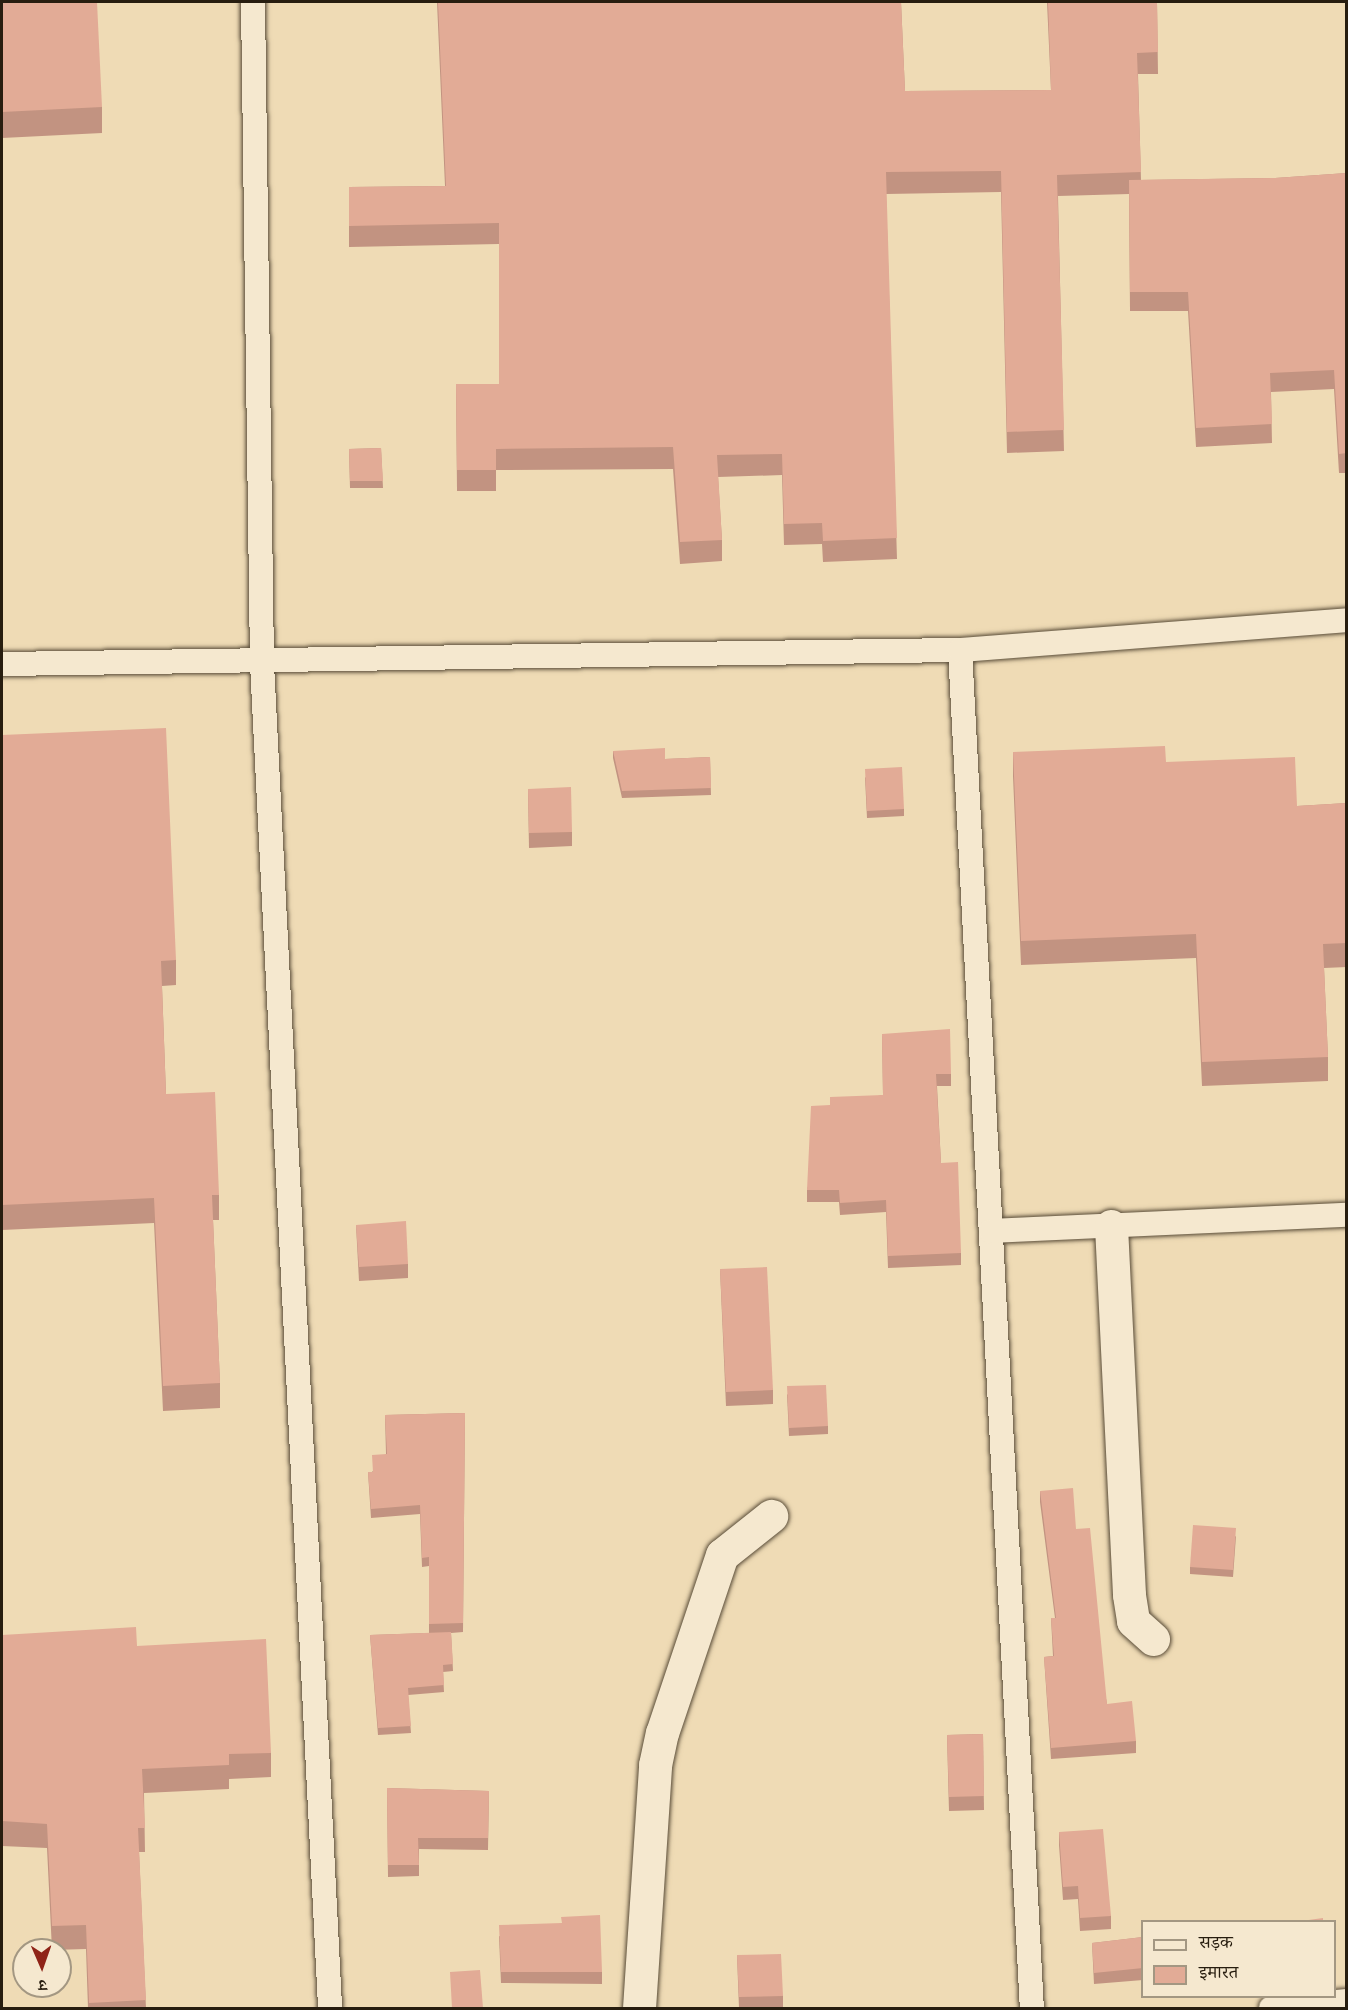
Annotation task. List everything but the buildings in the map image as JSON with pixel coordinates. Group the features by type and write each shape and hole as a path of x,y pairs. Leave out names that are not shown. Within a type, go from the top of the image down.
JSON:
{"street":[{"path":"1111,1226 1129,1595 1133,1622 1153,1640"},
{"path":"639,2008 655,1765 662,1733 722,1555 771,1516"}],"lane":[{"path":"253,2 262,664 330,2008"},
{"path":"2,664 262,664 960,650 1347,621"},
{"path":"960,650 1032,2008"},
{"path":"991,1231 1347,1215"},
{"path":"1271,2008 1347,2001"}]}
